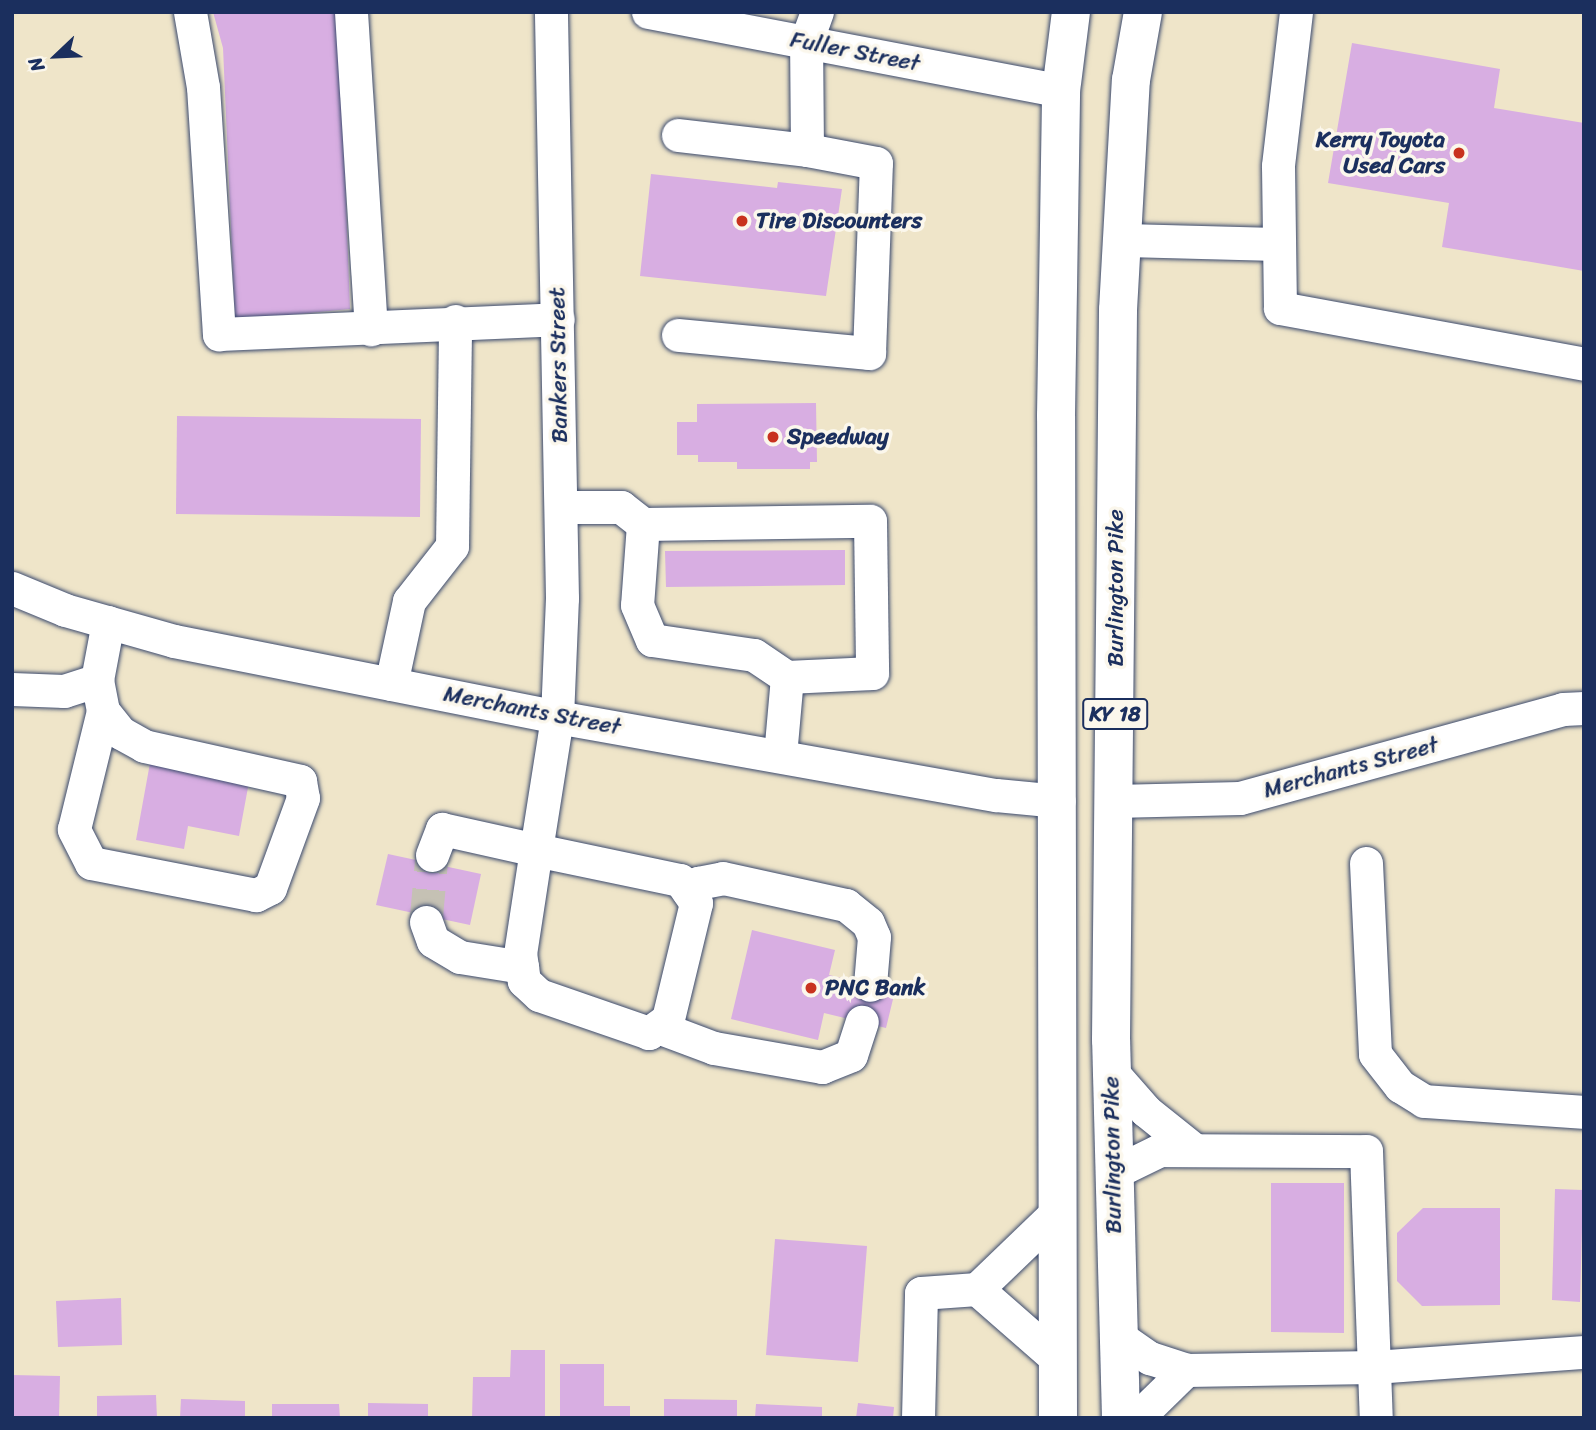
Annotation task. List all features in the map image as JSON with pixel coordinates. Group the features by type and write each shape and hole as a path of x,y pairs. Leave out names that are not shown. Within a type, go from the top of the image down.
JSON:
{"main road":[{"name":"KY 18","path":"1058,1418 1059,802 1056,416 1061,91 1071,12"},
{"name":"Burlington Pike","path":"1121,1418 1111,1071 1118,310 1131,80 1143,12"}],"street":[{"path":"190,12 203,87 219,334 371,329 455,321 558,319"},
{"path":"351,12 371,329"},
{"name":"Bankers Street","path":"522,967 520,954 557,717 561,507 551,12"},
{"name":"Fuller Street","path":"648,12 811,27 1061,91"},
{"path":"1296,12 1278,166 1280,308 1584,364"},
{"path":"807,150 811,27"},
{"path":"678,135 807,150 876,163 869,353 678,335"},
{"path":"1123,240 1279,244"},
{"path":"391,684 410,601 452,546 455,321"},
{"path":"561,507 621,507 643,524 870,521 872,673 787,677 754,655 652,640 637,606 643,524"},
{"name":"Merchants Street","path":"12,588 108,622 174,641 557,717 1059,802"},
{"path":"100,696 121,733 144,746 300,781 303,798 270,888 256,895 91,863 74,830 100,696 108,622"},
{"path":"779,756 787,677"},
{"path":"12,688 100,696"},
{"name":"Merchants Street","path":"1114,801 1240,798 1563,709 1584,708"},
{"path":"426,922 433,942 460,957 522,967 524,981 539,995 649,1033 668,1019 696,903 680,880 442,829 432,855"},
{"path":"1366,863 1375,1054 1400,1086 1424,1101 1584,1112"},
{"path":"688,891 698,883 723,878 846,905 867,923 874,937 870,985"},
{"path":"658,1027 715,1048 822,1067 851,1055 862,1022"},
{"path":"1111,1071 1146,1111 1192,1149"},
{"path":"1114,1173 1160,1150 1366,1150 1376,1418"},
{"path":"918,1418 921,1293 977,1289 1058,1211"},
{"path":"977,1289 1058,1360"},
{"path":"1118,1336 1150,1358 1186,1370 1374,1367 1584,1352"},
{"path":"1137,1418 1186,1370"}],"building":[{"path":"213,12 339,12 350,309 235,320 223,48"},
{"name":"Kerry Toyota Used Cars","path":"1352,43 1500,69 1494,108 1584,123 1584,271 1442,247 1449,203 1328,183"},
{"name":"Tire Discounters","path":"651,174 777,188 778,182 842,189 826,296 640,276"},
{"path":"816,403 817,462 810,462 810,469 737,469 737,462 698,462 698,455 677,455 677,422 697,422 697,404"},
{"path":"177,416 421,419 420,517 176,514"},
{"path":"845,550 845,585 666,587 665,551"},
{"path":"150,763 249,782 239,836 188,826 184,849 136,840"},
{"path":"388,854 481,874 470,925 376,905"},
{"name":"PNC Bank","path":"752,930 835,950 829,975 895,991 886,1028 824,1013 818,1040 731,1019"},
{"path":"1271,1183 1344,1183 1344,1333 1271,1332"},
{"path":"1555,1189 1583,1190 1580,1302 1552,1300"},
{"path":"1423,1208 1500,1208 1500,1305 1422,1306 1397,1281 1397,1233"},
{"path":"775,1239 867,1246 858,1362 766,1355"},
{"path":"121,1298 122,1345 58,1347 56,1301"},
{"path":"511,1350 545,1350 545,1418 472,1418 473,1377 510,1377"},
{"path":"560,1364 604,1364 604,1406 630,1406 630,1418 560,1418"},
{"path":"12,1375 60,1376 59,1418 12,1418"},
{"path":"156,1395 157,1418 97,1418 97,1396"},
{"path":"181,1399 245,1401 245,1418 180,1418"},
{"path":"664,1399 737,1400 737,1418 664,1418"},
{"path":"368,1403 428,1404 428,1418 368,1418"},
{"path":"858,1403 894,1407 893,1418 856,1418"},
{"path":"272,1404 339,1404 340,1418 272,1418"},
{"path":"756,1404 822,1407 822,1418 755,1418"}],"tunnel":[{"path":"426,922 432,855"}],"place":[{"name":"Kerry Toyota Used Cars","path":"1459,153"},
{"name":"Tire Discounters","path":"742,221"},
{"name":"Speedway","path":"773,437"},
{"name":"PNC Bank","path":"811,988"}]}
